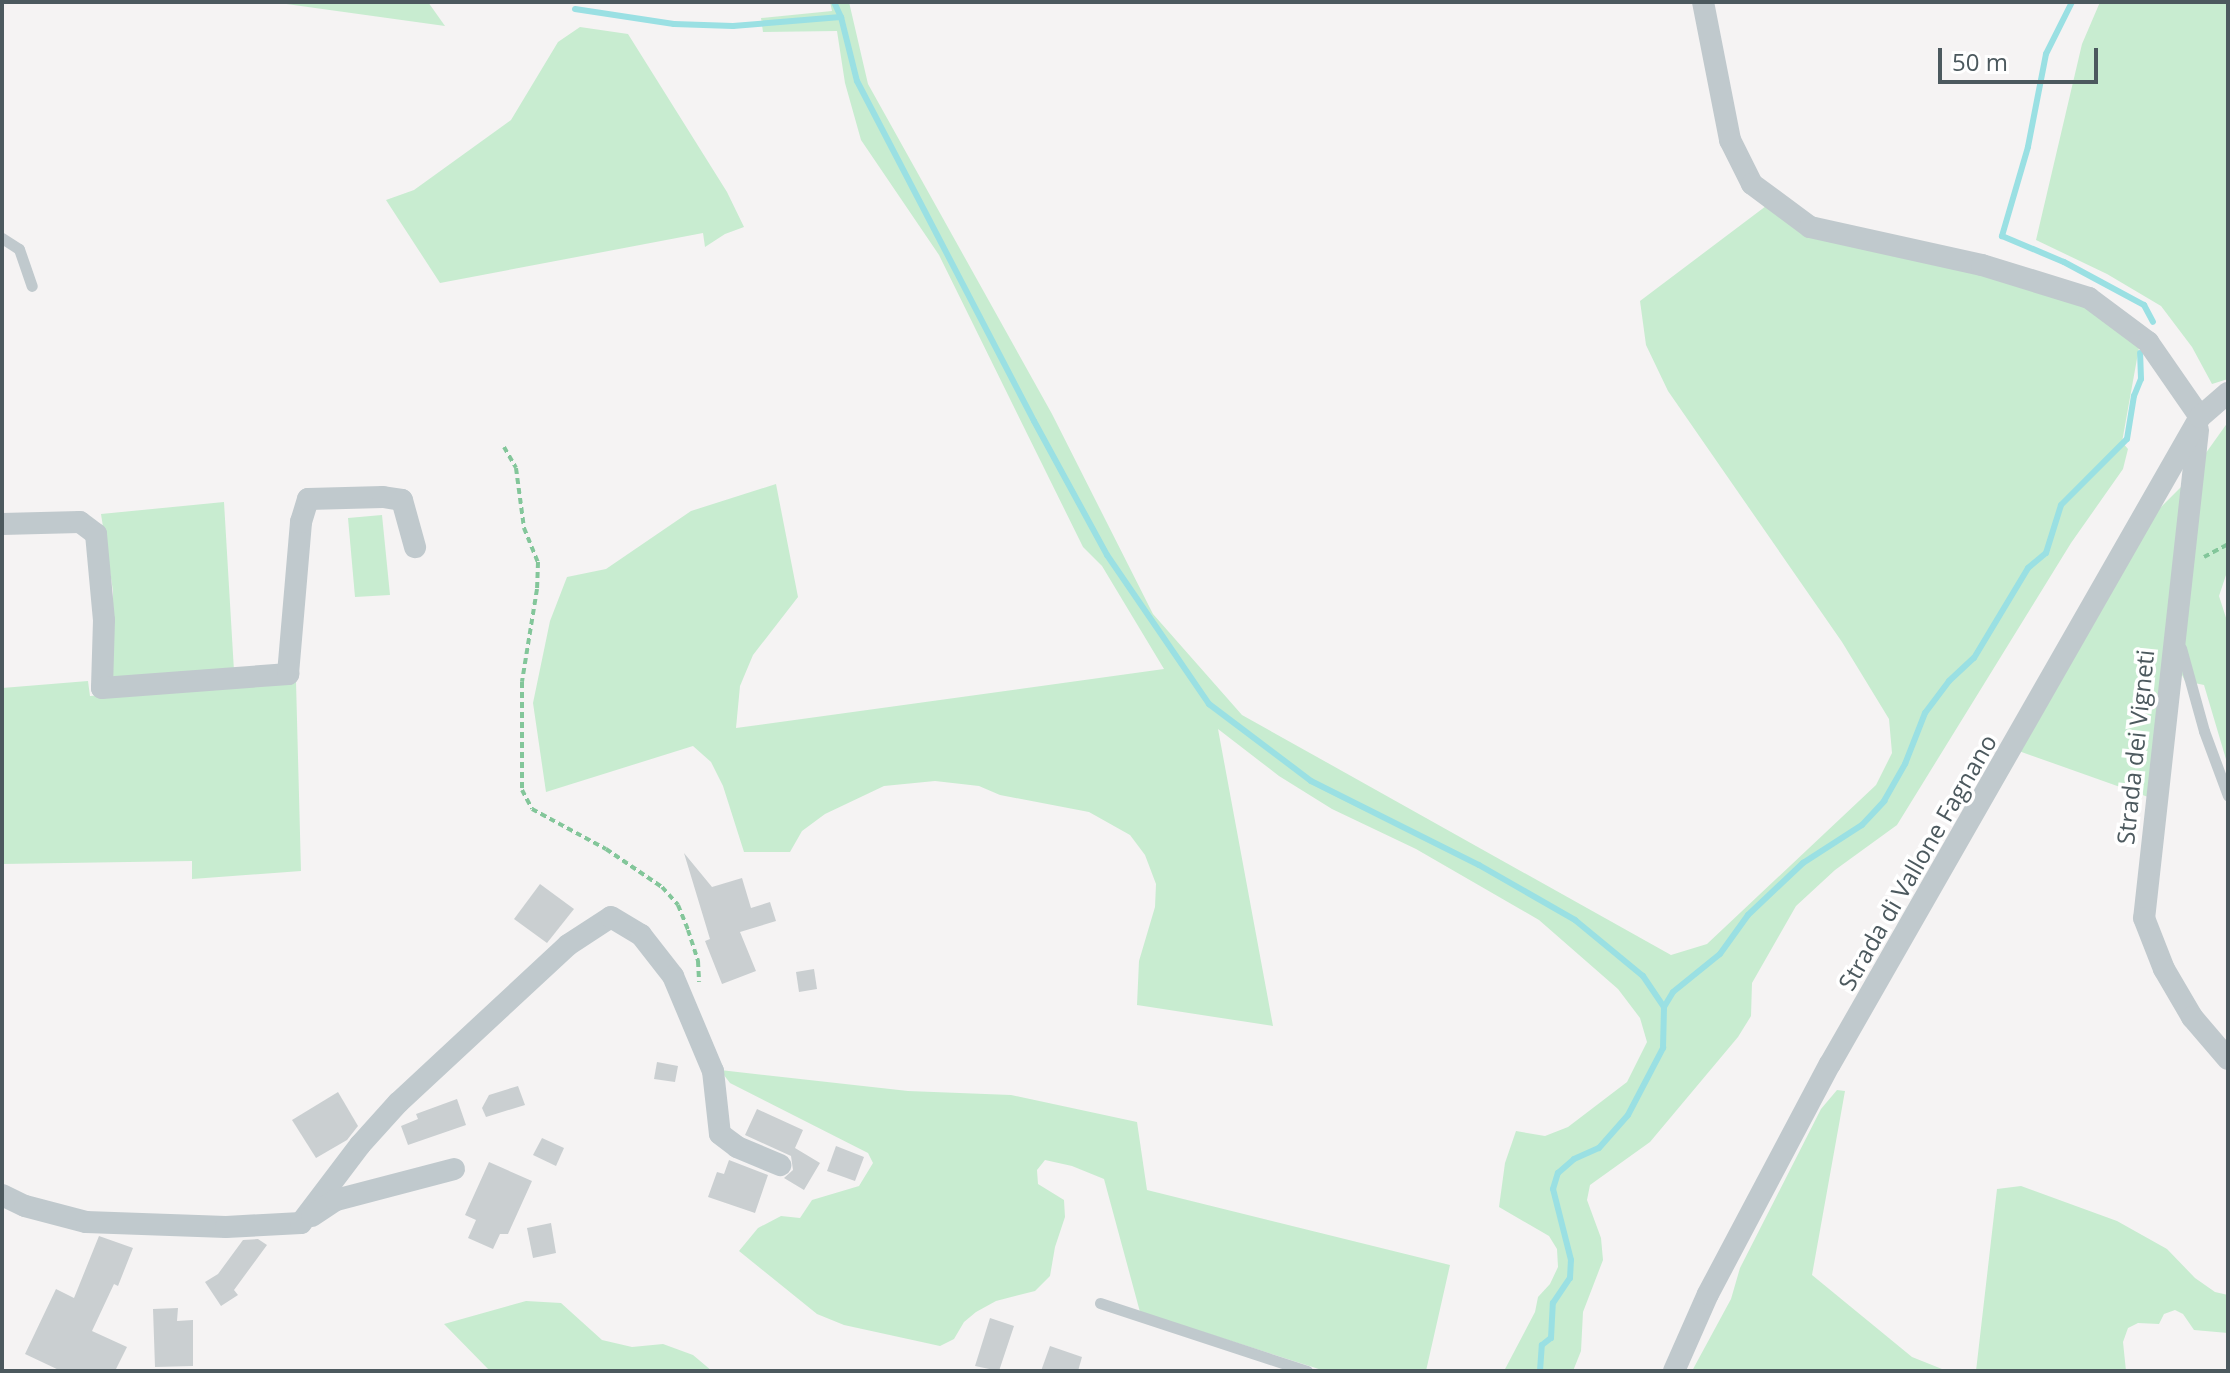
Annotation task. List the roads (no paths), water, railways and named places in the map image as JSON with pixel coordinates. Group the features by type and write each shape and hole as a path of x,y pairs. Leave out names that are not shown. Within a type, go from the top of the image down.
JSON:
{"street":[{"path":"1703,2 1730,140 1752,184 1810,227 1982,265 2089,298 2148,342 2200,417"},
{"name":"Strada di Vallone Fagnano","path":"1674,1371 1708,1294 1830,1064 2200,417 2228,393"},
{"name":"Strada dei Vigneti","path":"2200,417 2175,616 2144,918 2164,969 2192,1017 2228,1059"},
{"path":"2,524 80,522 96,534 104,620 102,688 288,674 301,522 308,499 383,497 402,500 415,547"},
{"path":"301,1223 360,1145 408,1093 568,945 611,917 641,935 673,976 713,1071 720,1134 737,1147 780,1165"},
{"path":"2,1195 25,1206 86,1222 226,1227 301,1223 336,1200 454,1169"}],"lane":[{"path":"2,238 19,249 32,286"},
{"path":"2175,616 2199,717 2228,796"},
{"path":"1100,1303 1307,1371"}],"waterway":[{"path":"834,2 841,17 857,81 1034,421 1107,555 1209,704 1311,781 1479,865 1575,920 1643,976 1664,1007"},
{"path":"2072,2 2046,54 2028,147 2002,236 2064,262 2144,305 2153,322"},
{"path":"575,9 674,24 733,26 841,17"},
{"path":"1540,1371 1542,1345 1551,1338 1553,1303 1570,1278 1571,1260 1553,1189 1558,1173 1574,1159 1599,1148 1628,1115 1663,1048 1664,1007 1673,992 1720,954 1748,915 1803,863 1862,825 1884,801 1905,764 1925,713 1949,681 1974,658 2028,568 2046,553 2061,505 2127,439 2134,396 2141,379 2140,353"}]}
